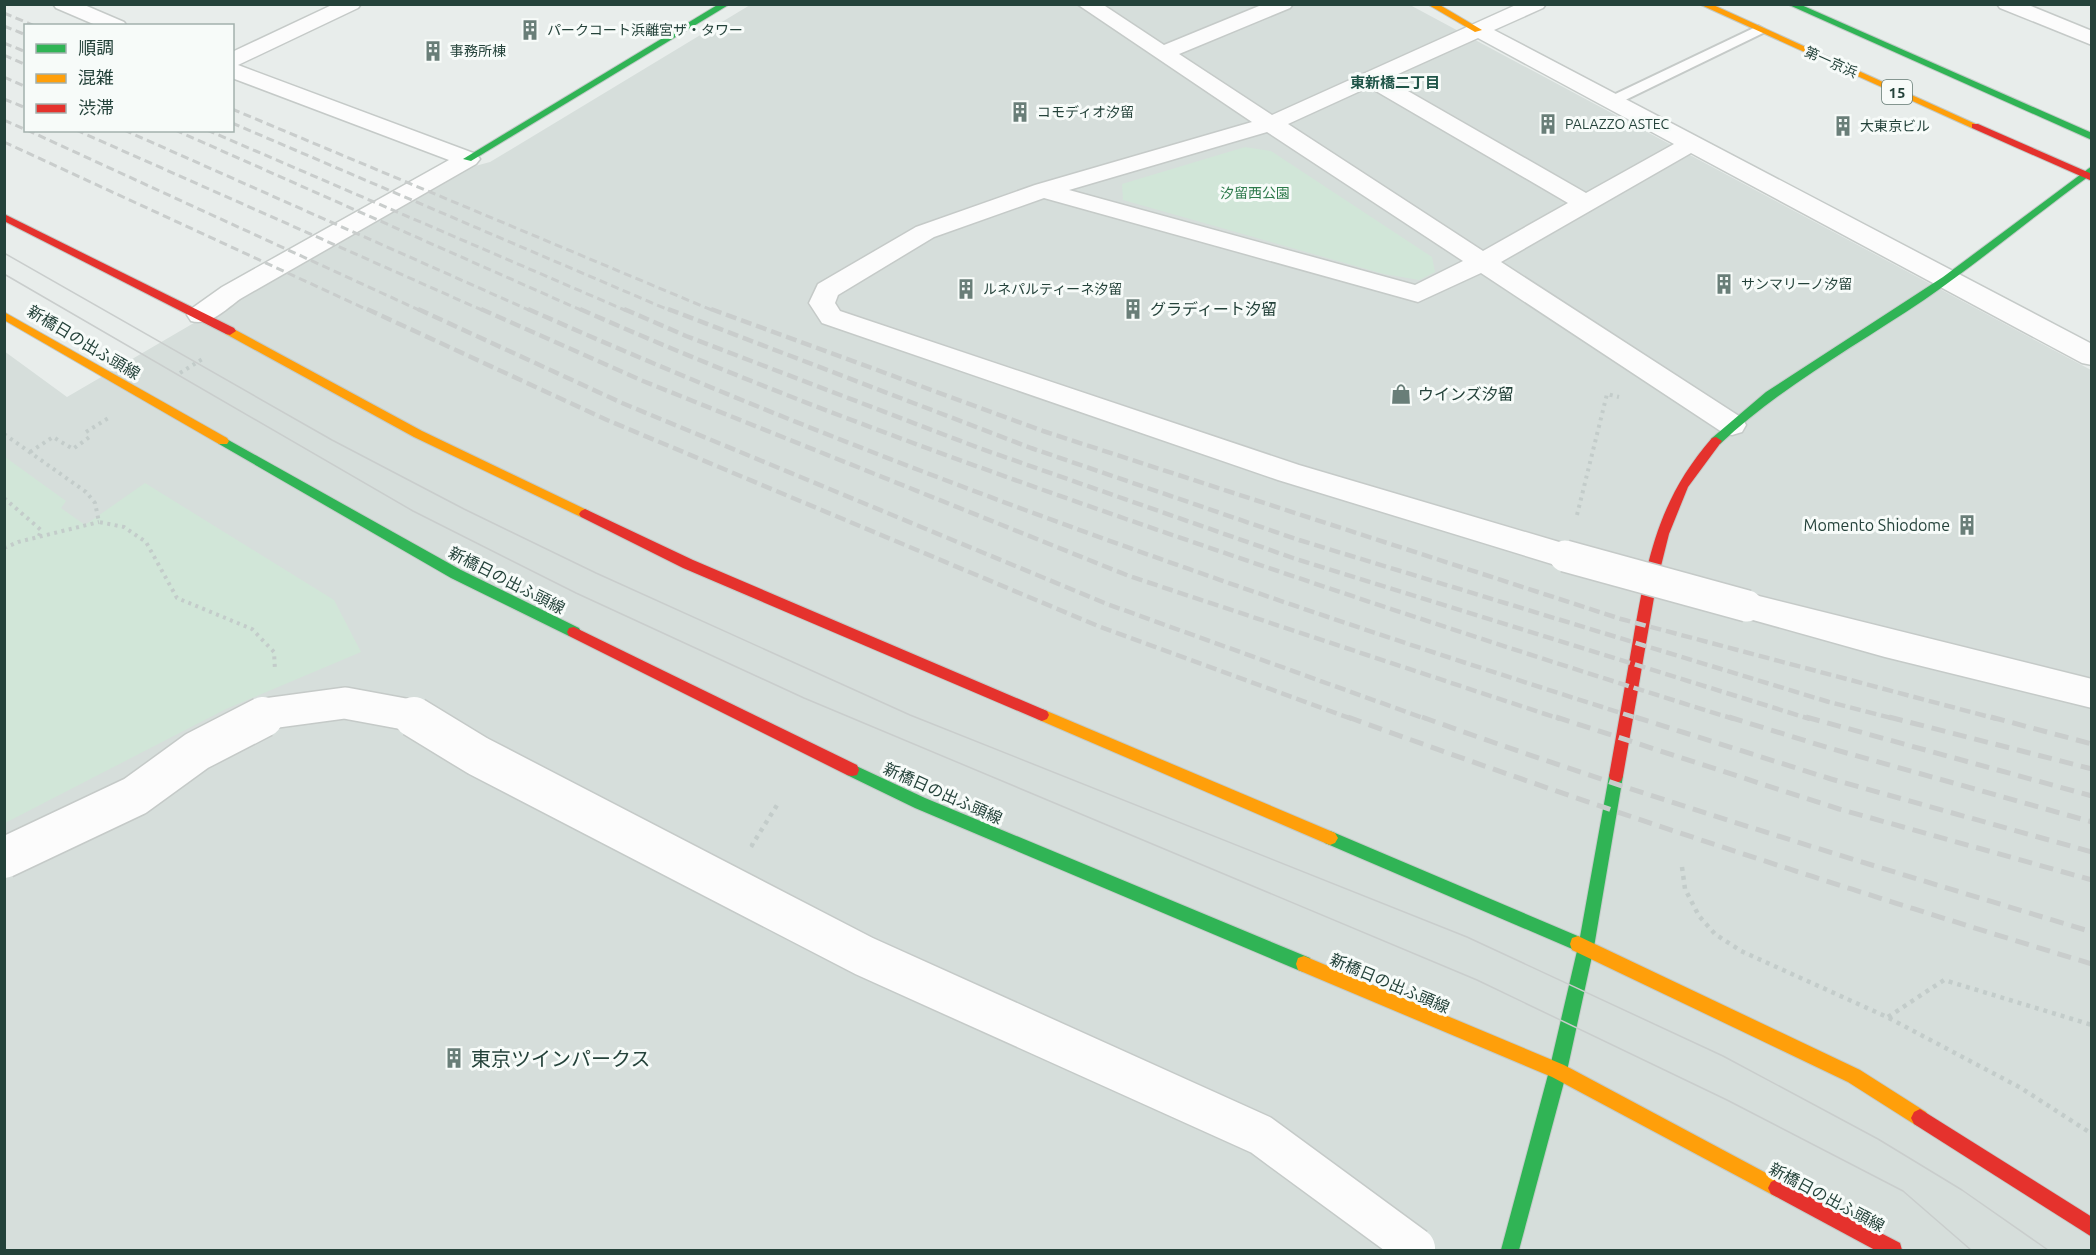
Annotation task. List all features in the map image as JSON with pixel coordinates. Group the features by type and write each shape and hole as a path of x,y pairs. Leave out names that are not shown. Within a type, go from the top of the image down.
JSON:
{"main road":[{"path":"468,159 726,4"},
{"path":"1431,4 1478,30"},
{"name":"第一京浜","path":"1703,4 2089,174"},
{"name":"15","path":"1791,4 2091,137"},
{"path":"1510,1251 1558,1071 1586,947 1656,548 1674,500 1699,458 1732,425 1796,377 1947,279 2089,174"},
{"path":"4,217 200,315 418,434 688,564 1586,947 1854,1076 2091,1228"},
{"name":"新橋日の出ふ頭線","path":"4,315 456,574 909,798 1558,1071 1893,1251"}],"street":[{"path":"63,4 112,24"},
{"path":"234,59 351,4"},
{"path":"1087,4 1732,425"},
{"path":"1162,53 1283,4"},
{"path":"1536,4 1270,123 1043,190 925,232 827,290 822,303 831,317 1210,446 1486,535 1885,643 2091,694"},
{"path":"2007,4 2091,39"},
{"path":"1478,30 2091,356"},
{"path":"234,71 468,159"},
{"path":"1371,79 1585,203"},
{"path":"1043,190 1418,294 1482,262 1692,143"},
{"path":"200,315 231,293 468,159"},
{"path":"4,858 135,796 197,751 271,713 345,704 410,715 478,756 864,956 1261,1135 1419,1251"}],"lane":[{"path":"1612,101 1758,30"}],"path":[{"path":"1575,524 1607,394 1622,398"},
{"path":"4,434 86,492 95,503 99,522"},
{"path":"30,452 53,437 73,449 91,436"},
{"path":"4,498 41,530 39,536"},
{"path":"4,548 39,536 58,534 99,522 124,527 146,542 177,598 252,629 274,652 276,678 271,713"},
{"path":"1682,867 1685,889 1699,916 1715,934 1742,951 1887,1017 2021,1088 2091,1134"},
{"path":"1887,1017 1944,980 2091,1025"}],"shaded area":[{"path":"750,5 1410,5 2091,370 2091,1250 5,1250 4,351 67,397 453,172 490,162"}],"green space":[{"name":"汐留西公園","path":"1245,147 1271,151 1432,257 1435,272 1419,280 1384,274 1123,200 1122,184"},
{"path":"5,457 66,501 61,508 85,525 145,483 334,600 361,652 226,709 5,823"}],"tram line":[{"path":"4,253 332,440 464,509 596,573 910,715 1467,937 1723,1056 1878,1139 1962,1190 2048,1250"},
{"path":"4,274 413,511 576,593 804,698 1477,980 1727,1100 1903,1191 1971,1250"}],"railway":[{"path":"4,13 30,24"},
{"path":"4,26 24,34"},
{"path":"4,43 24,51"},
{"path":"4,55 24,64"},
{"path":"4,77 24,86"},
{"path":"4,99 24,107"},
{"path":"234,110 714,311"},
{"path":"4,120 24,129"},
{"path":"234,124 671,311"},
{"path":"31,132 421,311"},
{"path":"81,132 484,311"},
{"path":"128,132 531,311"},
{"path":"180,132 583,311"},
{"path":"212,132 627,311"},
{"path":"4,142 370,311"},
{"path":"367,309 607,420 1098,626 1352,719"},
{"path":"418,309 622,403 1107,604 1426,719"},
{"path":"481,309 643,381 1129,576 1560,719"},
{"path":"528,309 664,368 939,478 1218,579 1640,719"},
{"path":"580,309 782,393 1057,495 1429,622 1734,719"},
{"path":"624,309 686,336 979,448 1293,558 1810,719"},
{"path":"668,309 1031,448 1299,540 1829,702 1895,719"},
{"path":"711,309 1043,431 1621,619 1997,719"},
{"path":"1348,717 1718,846 2092,964"},
{"path":"1422,717 1672,802 2092,932"},
{"path":"1556,717 1839,809 2092,880"},
{"path":"1635,717 1831,779 2092,852"},
{"path":"1729,717 1829,748 2092,822"},
{"path":"1806,717 2092,796"},
{"path":"1889,717 2092,769"},
{"path":"1991,717 2092,744"}],"traffic: fast":[{"path":"468,159 726,4"},
{"path":"1791,4 2092,137"},
{"path":"1716,441 1770,395 1947,279 2092,169"},
{"path":"223,441 456,574 574,632"},
{"path":"852,770 920,803 1304,964"},
{"path":"1510,1250 1558,1071 1586,947 1616,776"},
{"path":"1330,838 1578,944"}],"traffic: slow":[{"path":"1431,4 1478,30"},
{"path":"1703,4 1975,126"},
{"path":"4,315 223,441"},
{"path":"230,331 418,434 585,514"},
{"path":"1042,715 1330,838"},
{"path":"1578,944 1854,1076 1920,1118"},
{"path":"1304,964 1558,1071 1777,1188"}],"traffic: jam":[{"path":"1975,126 2092,178"},
{"path":"4,217 230,331"},
{"path":"1616,776 1650,586 1662,534 1683,485 1697,462 1716,441"},
{"path":"585,514 688,564 1042,715"},
{"path":"574,632 852,770"},
{"path":"1920,1118 2092,1228"},
{"path":"1777,1188 1893,1250"}],"place":[{"name":"パークコート浜離宮ザ・タワー","path":"530,30"},
{"name":"事務所棟","path":"433,51"},
{"name":"コモディオ汐留","path":"1020,112"},
{"name":"PALAZZO ASTEC","path":"1548,124"},
{"name":"大東京ビル","path":"1843,126"},
{"name":"サンマリーノ汐留","path":"1724,284"},
{"name":"ルネパルティーネ汐留","path":"966,289"},
{"name":"グラディート汐留","path":"1133,309"},
{"name":"ウインズ汐留","path":"1401,394"},
{"name":"Momento Shiodome","path":"1967,525"},
{"name":"東京ツインパークス","path":"454,1058"}],"district":[{"name":"東新橋二丁目","path":"1395,82"}]}
